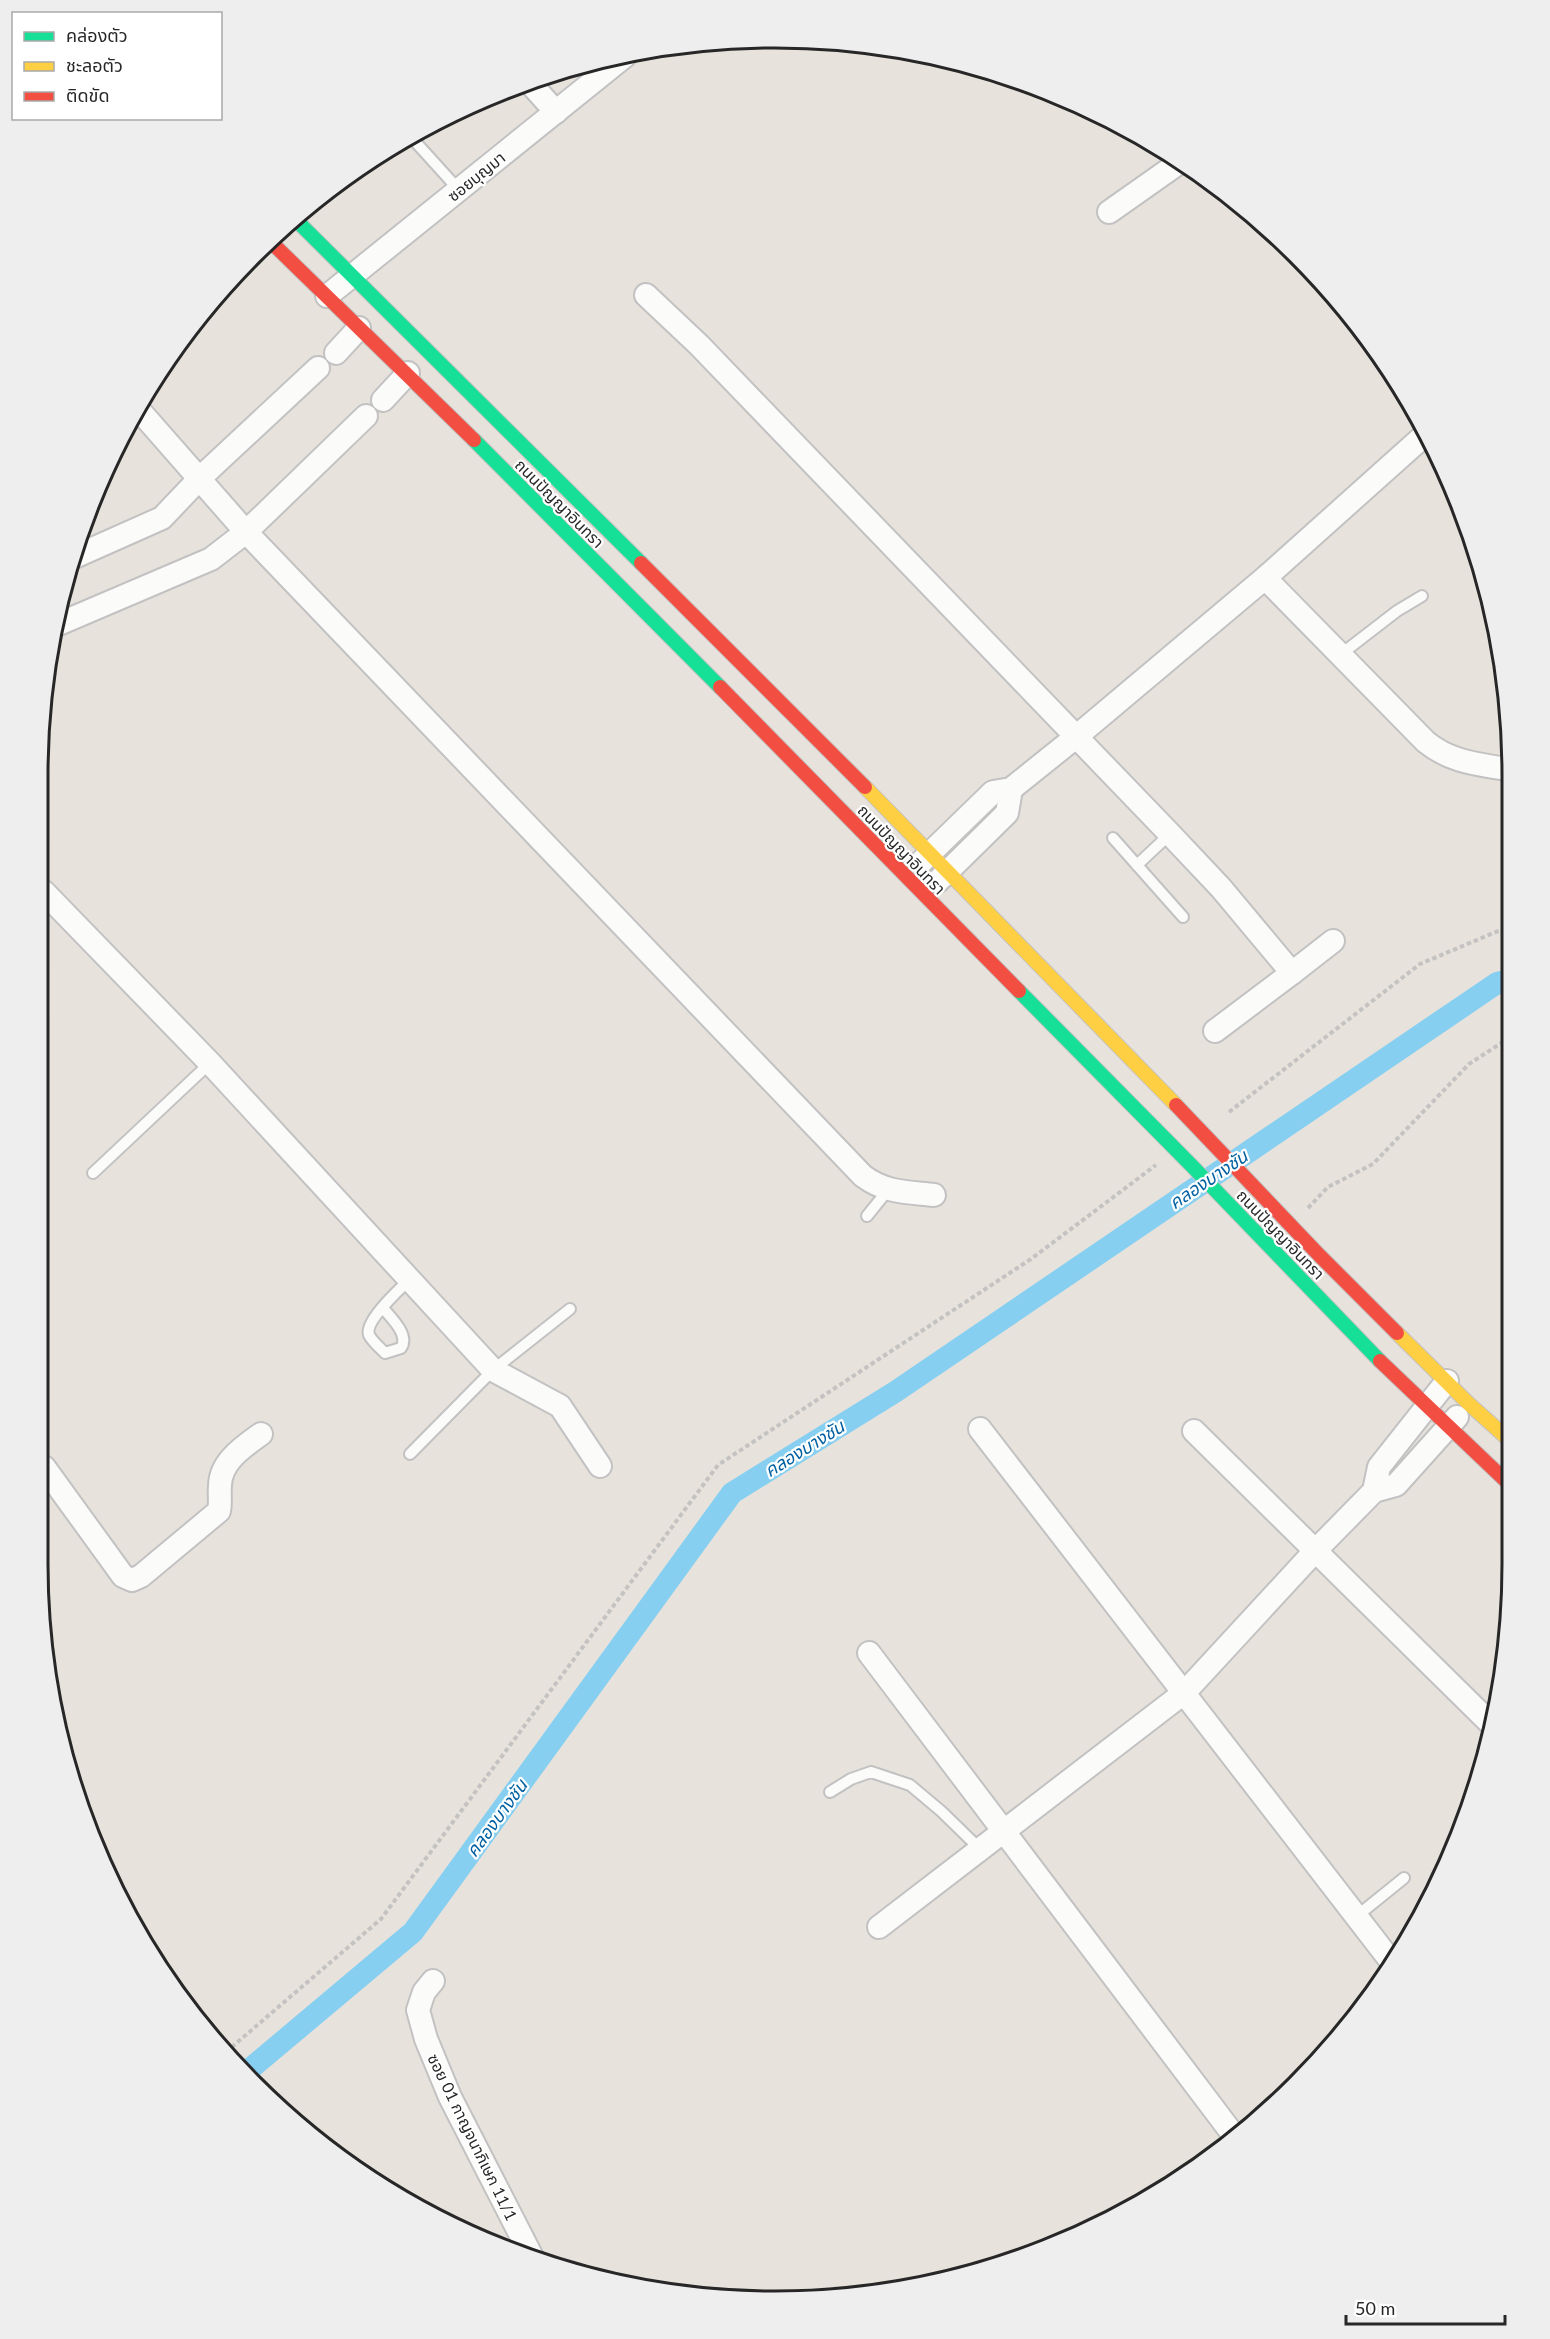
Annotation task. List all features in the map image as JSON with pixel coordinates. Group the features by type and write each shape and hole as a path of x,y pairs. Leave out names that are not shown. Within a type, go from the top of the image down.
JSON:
{"main road":[{"name":"ถนนปัญญาอินทรา","path":"300,224 931,854 947,873 1185,1114 1278,1213 1468,1403 1502,1434"},
{"name":"ถนนปัญญาอินทรา","path":"276,247 408,373 906,875 1253,1227 1426,1408 1502,1478"}],"street":[{"name":"ซอยบุญมา","path":"327,296 611,67"},
{"path":"535,89 556,112"},
{"path":"1109,212 1173,167"},
{"path":"646,295 699,345 1077,736 1221,888 1292,973"},
{"path":"336,353 359,328"},
{"path":"83,553 162,518 200,478 318,368"},
{"path":"383,400 408,373"},
{"path":"143,415 246,532 863,1176 877,1186 888,1190 934,1195"},
{"path":"65,621 211,560 246,532 366,416"},
{"path":"906,875 931,854 993,792 1011,789 1077,736 1265,578 1420,439"},
{"path":"1265,578 1426,742 1441,754 1456,760 1502,768"},
{"path":"924,895 1007,813 1011,789"},
{"path":"48,896 210,1063 493,1370 560,1406 600,1466"},
{"path":"1215,1031 1334,941"},
{"path":"1374,1491 1379,1467 1447,1381"},
{"path":"879,1926 1185,1692 1316,1550 1374,1491 1396,1485 1448,1430 1468,1403"},
{"path":"980,1430 1387,1956"},
{"path":"1194,1431 1485,1718"},
{"path":"48,1473 123,1576 132,1580 141,1576 219,1511 219,1486 224,1469 237,1450 261,1434"},
{"path":"869,1653 1230,2131"},
{"name":"ซอย 01 กาญจนาภิเษก 11/1","path":"433,1982 424,1992 418,2010 426,2038 450,2097 527,2247"}],"lane":[{"path":"416,143 459,190"},
{"path":"1340,655 1397,611 1422,596"},
{"path":"1137,865 1170,834"},
{"path":"1113,838 1183,917"},
{"path":"93,1173 210,1063"},
{"path":"867,1216 888,1190"},
{"path":"383,1308 410,1279"},
{"path":"410,1454 493,1370 570,1309"},
{"path":"830,1792 851,1779 872,1772 910,1785 980,1849"},
{"path":"1357,1916 1404,1878"}],"path":[{"path":"1229,1112 1420,964 1502,929"},
{"path":"1291,1226 1328,1187 1373,1164 1469,1064 1502,1043"},
{"path":"232,2047 381,1918 718,1465 1031,1259 1156,1165"}],"waterway":[{"name":"คลองบางชัน","path":"251,2068 413,1932 732,1493 895,1392 1497,983 1502,982"}],"traffic: fast":[{"path":"300,224 641,563"},
{"path":"474,440 720,687"},
{"path":"1019,991 1380,1361"}],"traffic: slow":[{"path":"865,787 1176,1105"},
{"path":"1397,1333 1502,1434"}],"traffic: jam":[{"path":"276,247 474,440"},
{"path":"641,563 865,787"},
{"path":"720,687 1019,991"},
{"path":"1176,1105 1397,1333"},
{"path":"1380,1361 1502,1477"}]}
